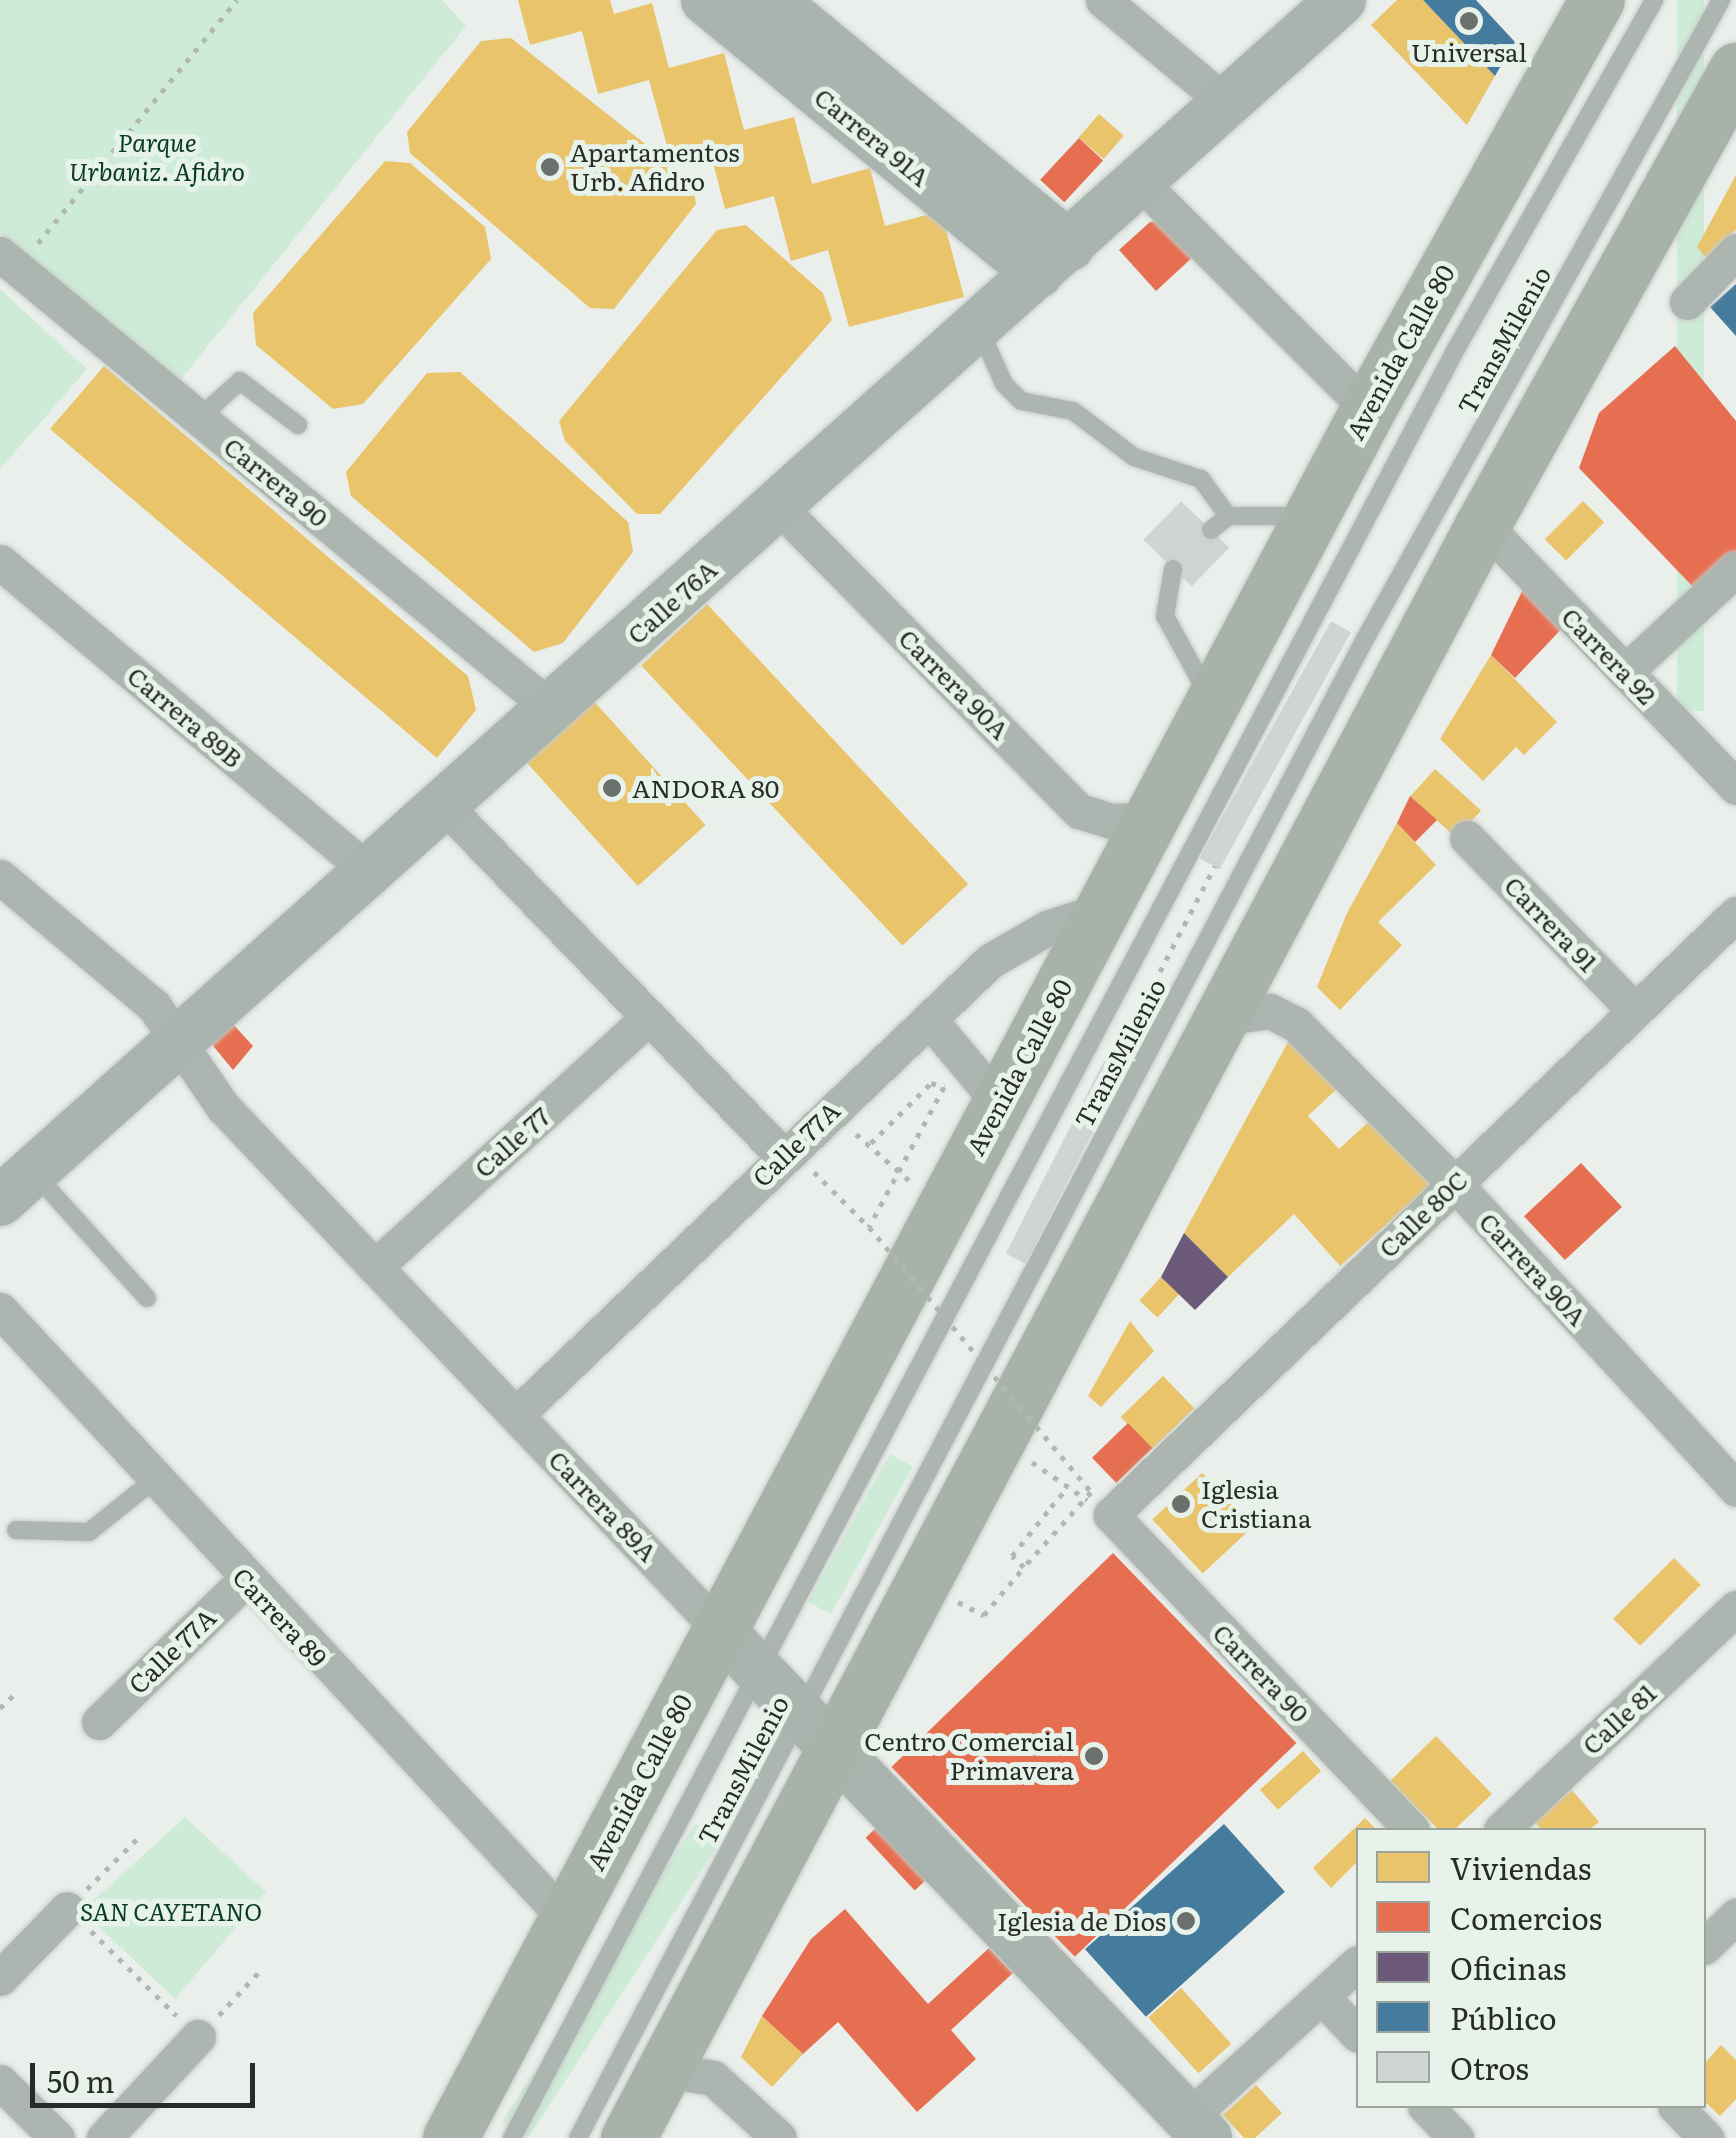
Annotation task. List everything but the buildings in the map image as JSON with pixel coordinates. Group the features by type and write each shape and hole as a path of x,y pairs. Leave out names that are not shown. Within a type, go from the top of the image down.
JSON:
{"highway":[{"name":"Avenida Calle 80","path":"450,2138 1310,516 1597,0"},
{"path":"628,2138 665,2070 820,1728 1222,1018 1483,524 1736,70"}],"street":[{"name":"Carrera 91A","path":"706,0 1054,260"},
{"name":"Carrera 91A","path":"772,0 1054,260"},
{"path":"1103,0 1226,103"},
{"name":"Calle 76A","path":"11,1185 182,1040 1341,0"},
{"path":"1139,181 1368,409"},
{"path":"1687,302 1736,251"},
{"name":"Carrera 90","path":"8,261 552,709"},
{"name":"Carrera 90A","path":"780,507 1080,811 1111,821 1149,820"},
{"name":"Carrera 92","path":"1483,524 1736,787"},
{"name":"Carrera 89B","path":"0,562 370,872"},
{"path":"1625,672 1736,569"},
{"path":"444,806 782,1156"},
{"name":"Carrera 91","path":"1467,838 1635,1011"},
{"name":"Carrera 89A","path":"0,878 154,1006 182,1040 223,1107 1198,2128"},
{"name":"Calle 77A","path":"516,1415 928,1019 1019,942 1102,910"},
{"name":"Calle 80C","path":"1111,1515 1736,914"},
{"name":"Carrera 90A","path":"1222,1018 1270,1010 1284,1016 1454,1184 1736,1489"},
{"name":"Calle 77","path":"375,1267 649,1017"},
{"path":"928,1019 1000,1104"},
{"name":"Carrera 89","path":"0,1310 245,1580 566,1919"},
{"name":"Carrera 90","path":"1111,1515 1410,1828"},
{"name":"Calle 77A","path":"99,1722 245,1580"},
{"name":"Calle 81","path":"1503,1828 1736,1608"},
{"path":"0,1978 67,1908"},
{"path":"1706,1946 1736,1916"},
{"path":"1198,2128 1356,1965"},
{"path":"1322,1997 1356,2034"},
{"path":"104,2138 198,2036"},
{"path":"665,2070 713,2078 779,2138"},
{"path":"0,2082 57,2138"},
{"path":"1427,2108 1456,2138"},
{"path":"1677,2108 1706,2138"}],"lane":[{"name":"TransMilenio","path":"512,2138 1456,349 1654,0"},
{"name":"TransMilenio","path":"578,2138 820,1728 1364,641 1721,0"},
{"path":"978,328 1004,384 1021,401 1072,411 1134,456 1201,479 1228,516"},
{"path":"199,418 240,381 298,425"},
{"path":"1210,530 1228,516 1310,516"},
{"path":"1173,569 1165,616 1212,701"},
{"path":"11,1185 147,1298"},
{"path":"16,1530 89,1532 154,1480"}],"path":[{"path":"8,261 238,0"},
{"path":"1137,1016 1215,866"},
{"path":"868,1227 944,1086 930,1082 870,1144"},
{"path":"830,1112 944,1211"},
{"path":"817,1176 862,1220 1091,1492 984,1615"},
{"path":"1032,1462 1111,1515"},
{"path":"1022,1570 1012,1556 1068,1487"},
{"path":"0,1708 19,1690"},
{"path":"137,1839 67,1908 198,2036 261,1970"}],"green space":[{"name":"Parque Urbaniz. Afidro","path":"0,0 442,0 466,26 178,383 0,234"},
{"path":"1677,0 1704,0 1704,711 1677,711"},
{"path":"0,289 87,369 0,469"},
{"path":"890,1454 913,1467 831,1614 808,1602"},
{"name":"SAN CAYETANO","path":"185,1817 266,1892 175,1999 82,1911"},
{"path":"695,1824 721,1841 528,2138 502,2121"}],"place":[{"name":"Universal","path":"1469,21"},
{"name":"Apartamentos Urb. Afidro","path":"550,167"},
{"name":"ANDORA 80","path":"612,788"},
{"name":"Iglesia Cristiana","path":"1181,1504"},
{"name":"Centro Comercial Primavera","path":"1094,1756"},
{"name":"Iglesia de Dios","path":"1186,1921"}]}
